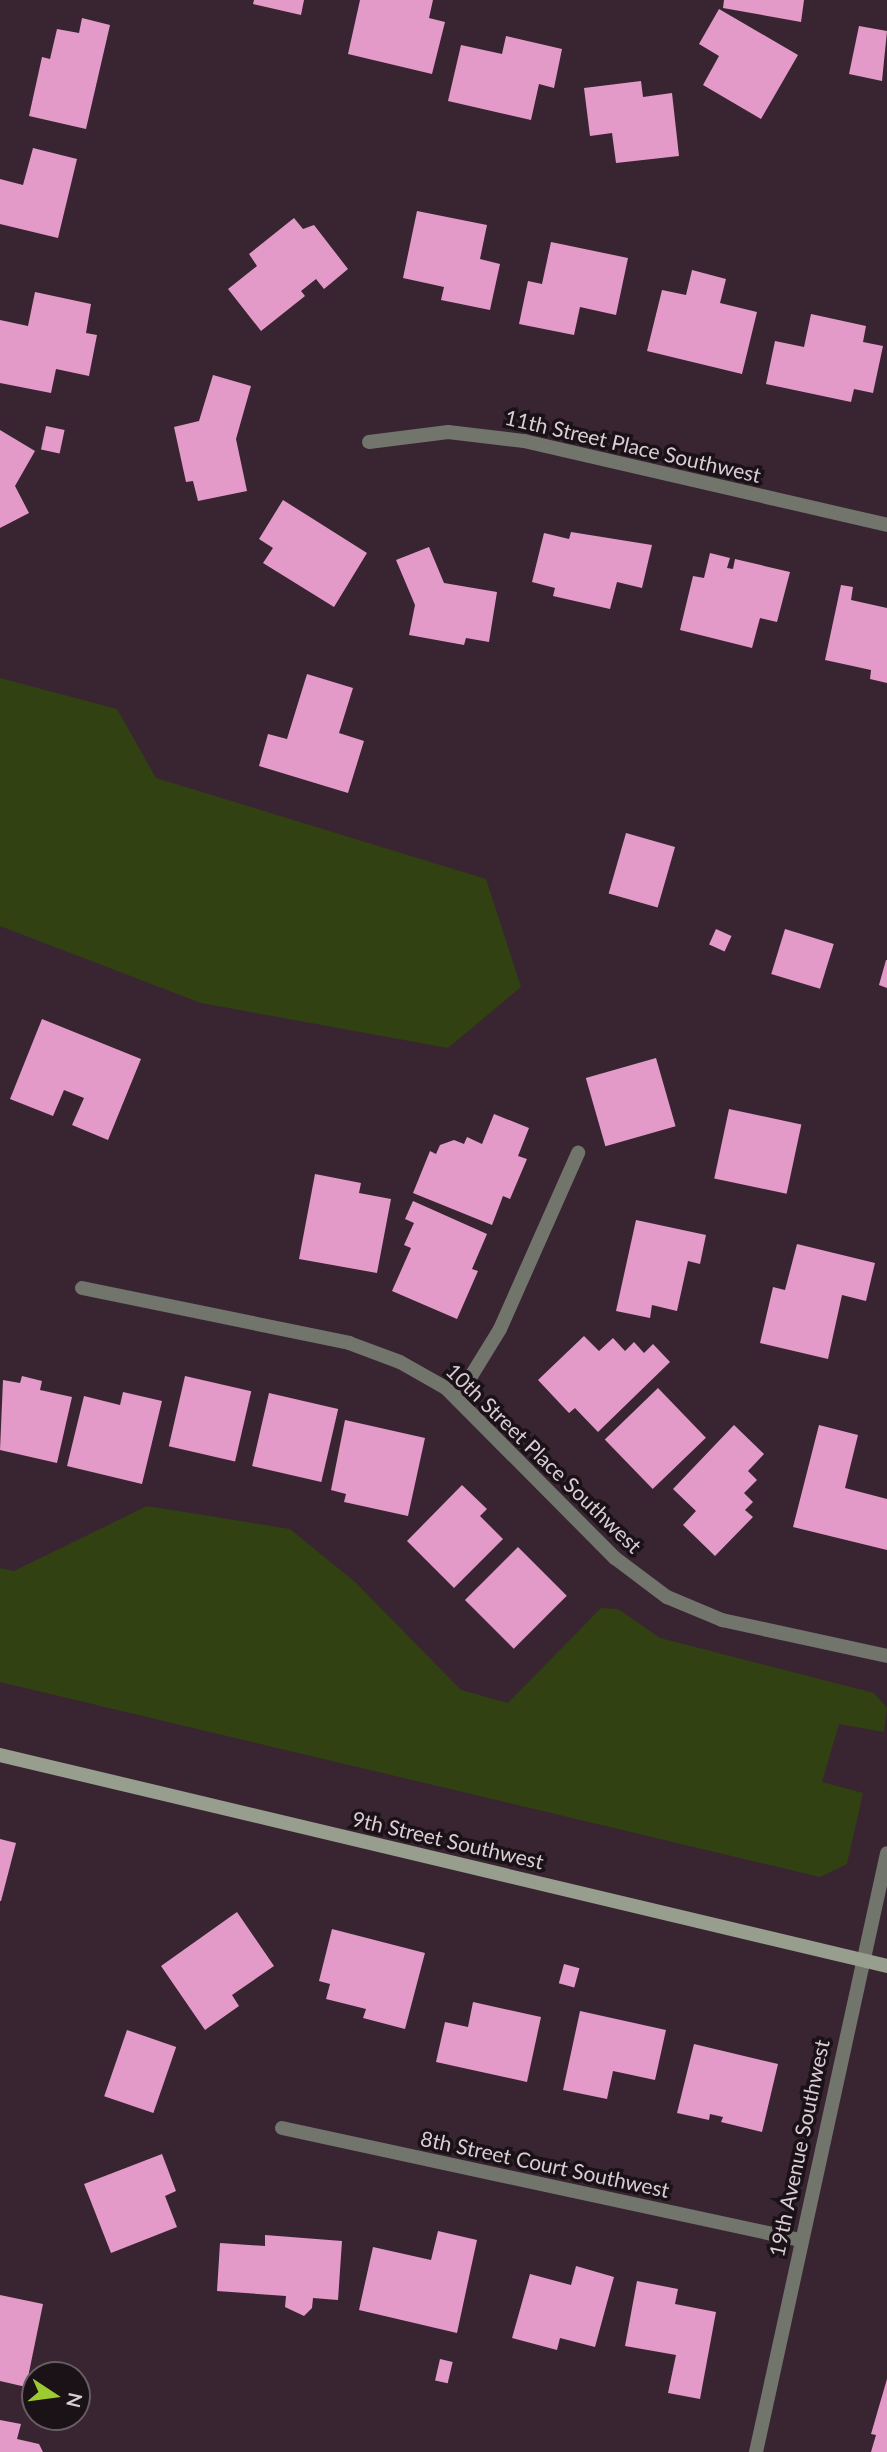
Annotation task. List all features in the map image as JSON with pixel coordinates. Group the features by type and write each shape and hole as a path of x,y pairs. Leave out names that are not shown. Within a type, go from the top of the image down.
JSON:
{"main road":[{"name":"9th Street Southwest","path":"0,1755 887,1966"}],"street":[{"name":"11th Street Place Southwest","path":"369,442 448,432 524,441 887,525"},
{"path":"457,1399 500,1329 578,1153"},
{"name":"10th Street Place Southwest","path":"82,1288 349,1343 424,1374 457,1399 615,1559 667,1597 722,1620 887,1656"},
{"name":"19th Avenue Southwest","path":"756,2452 887,1853"},
{"name":"8th Street Court Southwest","path":"282,2128 800,2241"}],"green space":[{"path":"0,678 117,709 156,778 486,879 521,987 448,1048 201,1003 0,926"},
{"path":"147,1506 290,1529 355,1582 461,1690 508,1703 601,1608 618,1609 660,1638 874,1693 887,1708 884,1732 839,1724 822,1782 863,1793 847,1864 820,1877 0,1682 0,1568 14,1571"}],"building":[{"path":"254,0 304,0 301,15 253,4"},
{"path":"360,0 433,0 429,18 445,22 432,74 348,54"},
{"path":"724,0 804,0 801,22 723,8"},
{"path":"719,9 798,55 761,119 703,85 719,56 699,44"},
{"path":"82,18 110,25 86,129 29,116 42,57 50,59 57,29 79,33"},
{"path":"859,26 887,31 882,81 849,74"},
{"path":"506,36 562,49 554,88 539,84 531,120 448,101 461,45 502,54"},
{"path":"641,81 643,97 672,93 679,156 616,163 612,133 590,136 584,88"},
{"path":"33,148 77,159 58,238 0,224 0,179 23,185"},
{"path":"417,211 487,225 480,259 500,264 490,310 441,300 444,287 403,278"},
{"path":"294,218 303,229 314,225 348,269 324,289 316,279 301,291 305,296 261,331 228,289 257,266 249,254"},
{"path":"551,242 628,258 616,315 580,307 574,335 519,324 528,281 542,284"},
{"path":"692,270 726,279 720,303 757,312 742,374 647,351 662,290 686,295"},
{"path":"35,292 91,304 86,333 97,335 89,376 56,369 51,393 0,383 0,320 28,326"},
{"path":"811,314 866,326 863,342 883,346 873,393 854,389 851,402 766,384 775,341 804,347"},
{"path":"213,375 251,386 236,439 247,491 198,501 193,481 186,482 174,427 199,421"},
{"path":"46,426 65,430 60,453 41,449"},
{"path":"0,430 35,451 15,486 29,513 0,528"},
{"path":"283,500 367,553 334,607 263,563 273,548 259,539"},
{"path":"571,532 652,545 642,588 617,582 610,609 553,596 555,588 532,582 544,533 569,539"},
{"path":"429,547 444,583 497,592 489,642 466,638 464,645 409,635 415,605 396,560"},
{"path":"710,553 730,558 727,568 733,569 735,559 790,572 777,622 760,618 752,648 680,630 693,576 704,578"},
{"path":"841,585 853,587 851,600 887,608 887,683 870,679 871,670 825,660"},
{"path":"307,674 353,688 339,733 364,741 348,793 259,766 268,734 287,739"},
{"path":"626,833 675,847 658,908 609,894"},
{"path":"716,929 732,936 725,951 709,945"},
{"path":"785,929 834,944 820,989 771,974"},
{"path":"887,960 887,988 879,985"},
{"path":"42,1019 141,1059 108,1140 72,1125 84,1098 64,1090 53,1116 10,1099"},
{"path":"656,1058 676,1126 605,1146 586,1078"},
{"path":"729,1109 801,1124 787,1194 714,1178"},
{"path":"494,1114 529,1128 518,1156 527,1159 510,1199 503,1196 492,1225 413,1193 430,1151 436,1154 440,1145 454,1140 464,1144 467,1137 482,1144"},
{"path":"315,1174 361,1183 359,1193 391,1199 377,1273 299,1259"},
{"path":"413,1201 487,1234 472,1269 478,1271 457,1319 392,1291 411,1248 404,1245 414,1223 405,1219"},
{"path":"636,1220 706,1235 700,1264 688,1261 677,1311 652,1305 650,1318 616,1311"},
{"path":"797,1244 875,1263 866,1301 842,1295 828,1359 760,1343 773,1287 785,1290"},
{"path":"584,1336 599,1351 613,1338 625,1351 634,1342 644,1353 653,1344 670,1362 598,1432 575,1408 569,1413 538,1380"},
{"path":"22,1376 42,1381 40,1390 72,1397 57,1463 0,1450 3,1380 20,1383"},
{"path":"185,1376 251,1391 235,1461 169,1446"},
{"path":"658,1388 706,1438 653,1489 605,1439"},
{"path":"123,1392 162,1401 142,1484 67,1466 84,1396 120,1405"},
{"path":"269,1393 338,1409 321,1482 252,1466"},
{"path":"345,1420 425,1438 408,1516 344,1502 346,1494 331,1490"},
{"path":"734,1425 764,1454 748,1471 757,1480 744,1493 753,1502 745,1510 753,1517 715,1556 683,1525 696,1511 673,1489"},
{"path":"819,1425 858,1435 845,1488 887,1499 887,1550 793,1527"},
{"path":"462,1485 487,1509 480,1516 503,1539 454,1588 407,1541"},
{"path":"518,1547 567,1596 514,1649 465,1600"},
{"path":"0,1839 16,1843 1,1901 0,1901"},
{"path":"237,1912 274,1966 232,1995 239,2006 205,2030 161,1966"},
{"path":"332,1929 425,1953 405,2029 363,2018 366,2009 326,1999 330,1984 319,1981"},
{"path":"564,1964 579,1968 574,1987 559,1983"},
{"path":"473,2002 541,2017 527,2082 436,2062 445,2022 468,2027"},
{"path":"580,2011 666,2030 655,2080 613,2071 607,2099 563,2090"},
{"path":"127,2030 176,2047 153,2113 104,2096"},
{"path":"694,2044 778,2064 762,2132 721,2122 723,2117 710,2114 709,2120 677,2113"},
{"path":"162,2154 176,2191 165,2196 177,2227 111,2253 84,2184"},
{"path":"438,2231 477,2240 457,2333 359,2310 373,2247 431,2260"},
{"path":"265,2235 342,2241 338,2300 313,2298 312,2308 304,2316 285,2307 286,2296 217,2291 220,2243 265,2246"},
{"path":"576,2266 614,2277 595,2347 560,2338 557,2350 512,2338 530,2274 571,2285"},
{"path":"637,2281 678,2289 675,2304 716,2312 700,2399 668,2393 676,2355 625,2346"},
{"path":"0,2295 43,2304 31,2361 21,2361 21,2386 0,2381"},
{"path":"440,2359 453,2362 448,2383 435,2380"},
{"path":"887,2379 887,2452 871,2452 876,2435 871,2434"},
{"path":"0,2420 21,2424 17,2439 39,2444 43,2452 0,2452"}]}
